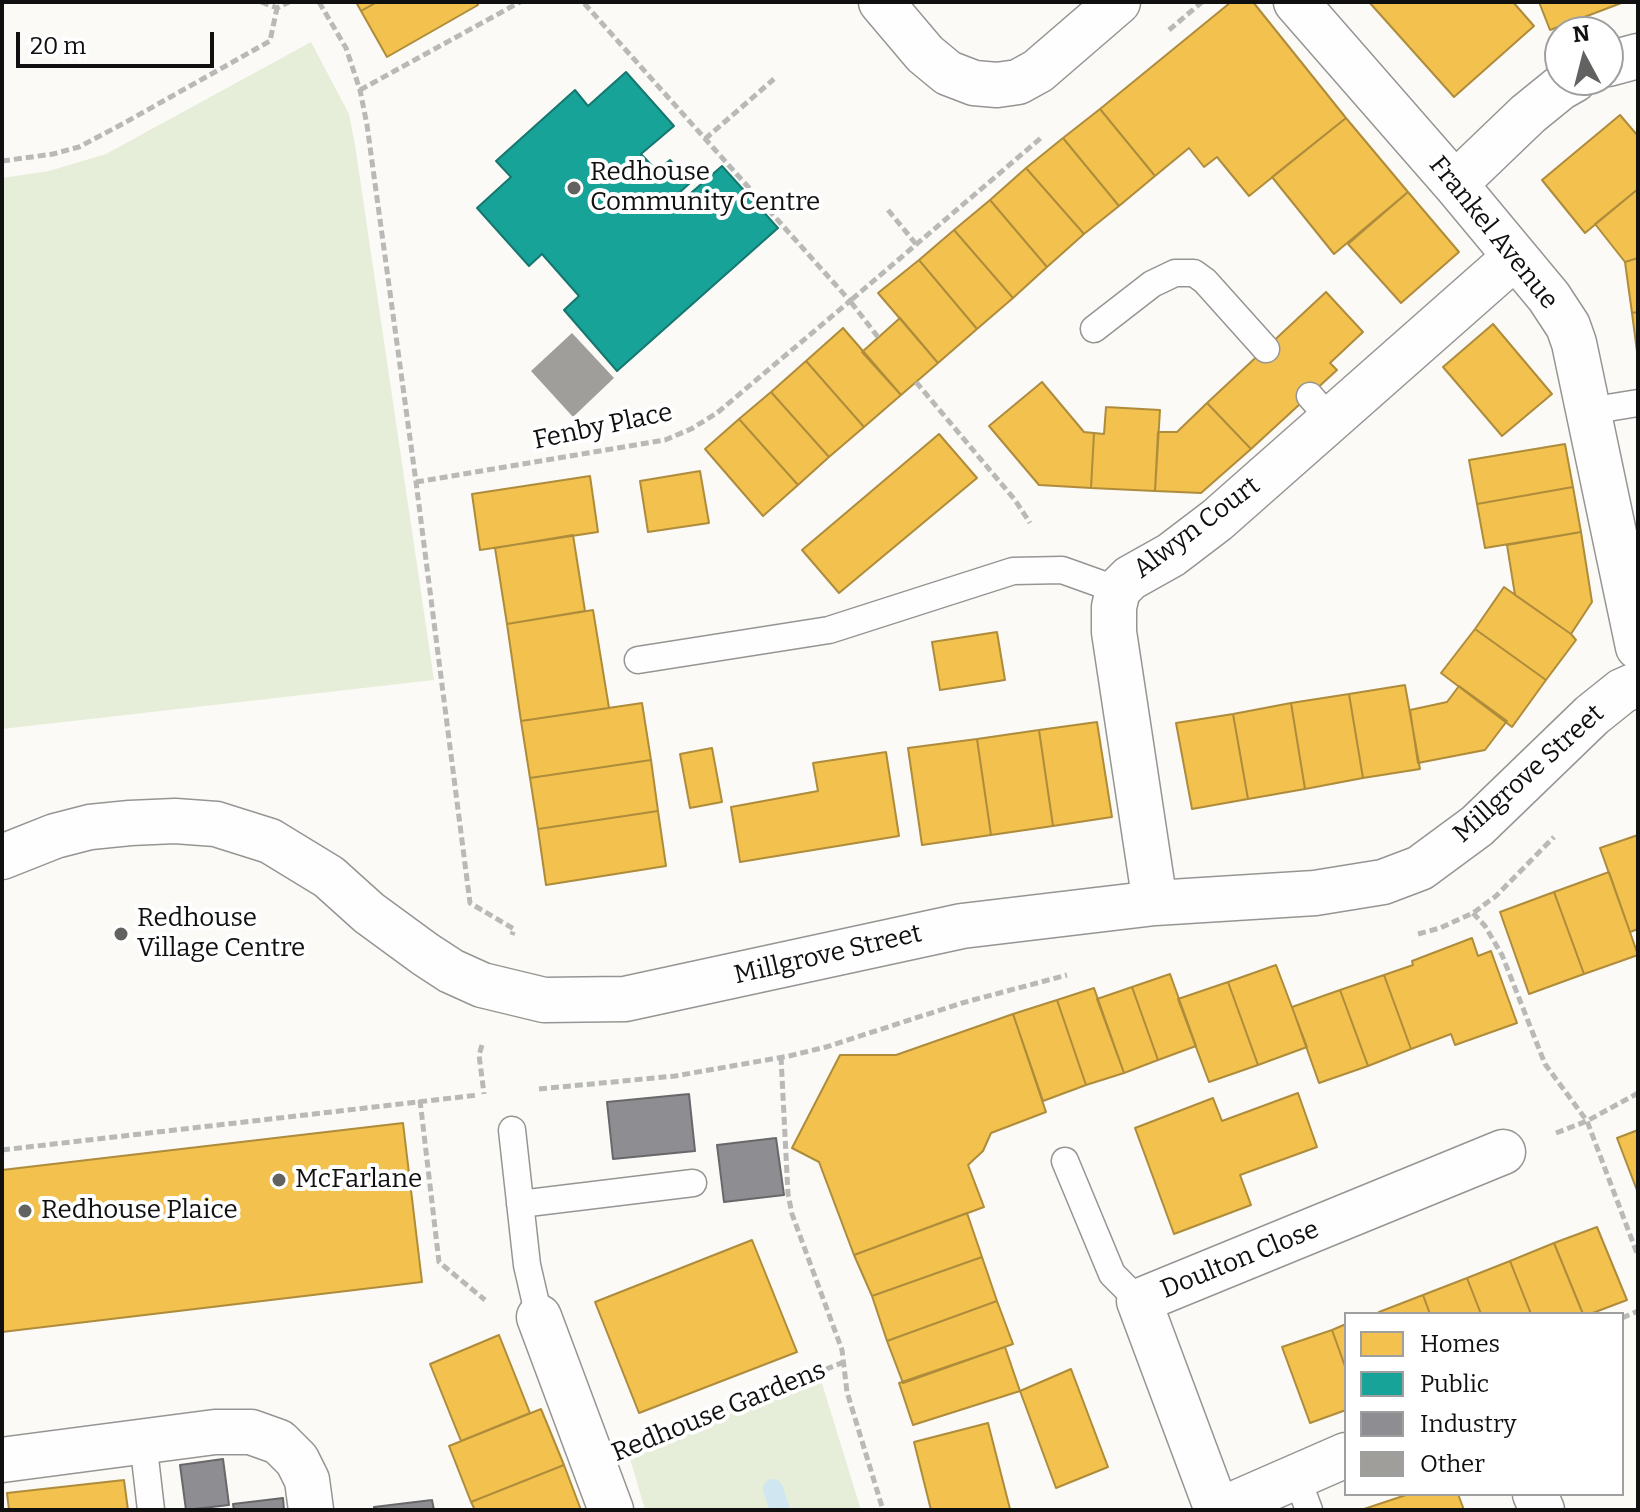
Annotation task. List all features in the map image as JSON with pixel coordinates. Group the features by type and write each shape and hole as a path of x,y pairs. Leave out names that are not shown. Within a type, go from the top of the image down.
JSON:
{"street":[{"path":"881,2 925,54 948,73 974,83 997,85 1018,82 1038,71 1118,2"},
{"name":"Frankel Avenue","path":"1296,2 1455,184 1549,297 1568,326 1589,411 1638,647"},
{"path":"1455,184 1528,114 1552,96"},
{"name":"Alwyn Court","path":"1155,903 1114,632 1118,590 1130,578 1171,555 1217,520 1320,408 1515,257"},
{"name":"Millgrove Street","path":"2,857 55,836 90,827 175,821 216,824 270,841 329,877 369,913 451,971 497,990 544,1000 625,999 962,926 1155,903 1315,893 1383,882 1420,868 1477,826 1592,715 1622,691 1638,684"},
{"name":"Doulton Close","path":"1344,1457 1303,1492 1219,1510 1139,1301 1503,1152"},
{"name":"Redhouse Gardens","path":"539,1317 611,1510"},
{"path":"2,1460 215,1432 251,1432 279,1442 297,1460 307,1480 311,1510"}],"lane":[{"path":"1094,329 1152,284 1175,273 1194,273 1205,281 1266,349"},
{"path":"1589,411 1638,403"},
{"path":"638,660 829,630 1013,571 1062,570 1118,590"},
{"name":"Redhouse Gardens","path":"512,1130 527,1265 539,1317"},
{"path":"1065,1161 1112,1274 1139,1301"},
{"path":"520,1204 693,1183"},
{"path":"143,1441 151,1510"}],"path":[{"path":"261,2 277,8 289,2"},
{"path":"2,1150 484,1095 479,1055 514,929 470,903 416,482 360,90 346,48 319,2"},
{"path":"360,90 520,2"},
{"path":"583,2 850,301 878,337"},
{"path":"1166,32 1202,2"},
{"path":"2,161 79,147 126,122 270,41 277,8"},
{"path":"705,139 774,79"},
{"name":"Fenby Place","path":"416,482 665,440 691,429 717,413 1047,133"},
{"path":"888,210 916,244"},
{"path":"916,382 1015,500 1062,570"},
{"path":"1413,935 1440,928 1473,913 1496,896 1559,832"},
{"path":"1473,913 1485,926 1502,955 1545,1064 1587,1121 1638,1256"},
{"path":"532,1090 675,1076 781,1057 826,1047 962,1003 1073,974"},
{"name":"Redhouse Gardens","path":"781,1057 788,1194 792,1214 842,1350 847,1392 883,1510"},
{"path":"1503,1152 1587,1121 1638,1093"},
{"path":"420,1100 439,1262 494,1307"},
{"name":"Redhouse Gardens","path":"594,1461 844,1362"}],"green space":[{"path":"311,42 349,114 355,145 434,680 2,729 2,178 49,171 106,154"},
{"path":"820,1377 861,1510 645,1510 629,1455"}],"building: Homes":[{"path":"356,2 377,2 361,11"},
{"path":"377,2 476,2 478,5 387,57 361,11"},
{"path":"1231,2 1253,2 1346,118 1249,196 1217,157 1204,167 1189,148 1155,176 1100,109"},
{"path":"1369,2 1513,2 1534,26 1454,97"},
{"path":"1539,2 1624,2 1587,16 1544,16"},
{"path":"1100,109 1155,176 1119,206 1063,138"},
{"path":"1620,115 1638,136 1638,189 1585,233 1542,180"},
{"path":"1346,118 1408,192 1334,254 1272,177"},
{"path":"1063,138 1119,206 1084,234 1026,168"},
{"path":"1026,168 1084,234 1047,267 990,200"},
{"path":"1638,189 1638,258 1625,262 1595,224"},
{"path":"1408,192 1459,252 1401,303 1348,244"},
{"path":"990,200 1047,267 1013,298 954,230"},
{"path":"954,230 1013,298 977,329 919,260"},
{"path":"1638,258 1638,312 1632,313 1625,262"},
{"path":"919,260 977,329 938,363 878,293"},
{"path":"1326,292 1363,332 1330,363 1337,370 1251,449 1207,403"},
{"path":"1638,312 1638,359 1632,313"},
{"path":"900,318 938,363 901,395 862,352"},
{"path":"1493,324 1552,394 1502,436 1443,367"},
{"path":"843,328 901,395 864,427 806,361"},
{"path":"806,361 864,427 829,457 771,392"},
{"path":"1042,382 1084,432 1094,433 1091,488 1039,485 989,426"},
{"path":"771,392 829,457 798,485 739,419"},
{"path":"1207,403 1251,449 1201,493 1155,491 1158,432 1177,432"},
{"path":"1106,407 1160,410 1155,491 1091,488 1094,433 1104,434"},
{"path":"739,419 798,485 763,516 705,449"},
{"path":"939,434 977,478 839,593 802,550"},
{"path":"1565,444 1573,487 1477,504 1469,460"},
{"path":"700,471 709,523 648,532 640,481"},
{"path":"590,476 598,532 480,550 472,494"},
{"path":"1573,487 1581,532 1485,548 1477,504"},
{"path":"1581,532 1592,602 1571,634 1515,595 1507,545"},
{"path":"573,535 585,611 507,624 495,548"},
{"path":"1504,587 1576,640 1546,680 1475,629"},
{"path":"593,610 609,708 521,721 507,624"},
{"path":"1475,629 1546,680 1512,727 1441,673"},
{"path":"997,632 1005,680 940,690 932,642"},
{"path":"1405,685 1420,769 1363,778 1349,694"},
{"path":"1459,686 1507,721 1485,750 1418,763 1410,710 1447,702"},
{"path":"1349,694 1363,778 1305,789 1291,703"},
{"path":"642,703 651,760 530,778 521,721"},
{"path":"1291,703 1305,789 1248,799 1233,714"},
{"path":"1233,714 1248,799 1192,809 1176,723"},
{"path":"1097,722 1112,817 1053,826 1039,730"},
{"path":"1039,730 1053,826 991,835 977,739"},
{"path":"977,739 991,835 922,845 908,748"},
{"path":"712,748 722,802 690,808 680,754"},
{"path":"886,752 899,836 740,862 731,807 818,791 813,763"},
{"path":"651,760 658,811 538,829 530,778"},
{"path":"658,811 666,866 546,885 538,829"},
{"path":"1638,835 1638,929 1630,932 1600,848"},
{"path":"1609,872 1638,955 1584,974 1554,892"},
{"path":"1554,892 1584,974 1529,994 1500,912"},
{"path":"1472,938 1478,956 1491,951 1517,1023 1455,1045 1451,1034 1411,1049 1384,975"},
{"path":"1276,965 1307,1047 1258,1065 1228,982"},
{"path":"1170,974 1196,1046 1158,1060 1132,987"},
{"path":"1384,975 1411,1049 1368,1066 1340,990"},
{"path":"1228,982 1258,1065 1209,1082 1178,999"},
{"path":"1132,987 1158,1060 1124,1073 1097,999"},
{"path":"1094,988 1124,1073 1086,1085 1057,1000"},
{"path":"1340,990 1368,1066 1319,1083 1292,1007"},
{"path":"1057,1000 1086,1085 1043,1101 1013,1014"},
{"path":"1013,1014 1046,1112 991,1133 983,1151 968,1165 984,1207 854,1255 819,1162 792,1148 840,1055 896,1055"},
{"path":"1298,1093 1317,1147 1240,1175 1251,1205 1174,1234 1135,1128 1213,1098 1222,1121"},
{"path":"403,1123 422,1282 2,1332 2,1170"},
{"path":"1638,1130 1638,1193 1617,1138"},
{"path":"967,1213 982,1257 872,1296 854,1255"},
{"path":"1597,1227 1627,1300 1595,1312 1582,1312 1554,1243"},
{"path":"752,1240 797,1352 639,1413 595,1302"},
{"path":"1554,1243 1582,1312 1530,1312 1510,1261"},
{"path":"982,1257 997,1301 887,1341 872,1296"},
{"path":"1510,1261 1530,1312 1480,1312 1467,1278"},
{"path":"1467,1278 1480,1312 1429,1312 1423,1295"},
{"path":"1423,1295 1429,1312 1379,1312"},
{"path":"997,1301 1013,1344 903,1383 887,1341"},
{"path":"1344,1325 1344,1363 1332,1330"},
{"path":"1332,1330 1344,1363 1344,1411 1310,1423 1282,1347"},
{"path":"499,1335 530,1413 461,1441 430,1364"},
{"path":"1005,1347 1020,1391 913,1425 899,1383"},
{"path":"1071,1369 1108,1467 1056,1488 1020,1391"},
{"path":"541,1409 564,1465 471,1502 449,1446"},
{"path":"988,1423 1010,1509 931,1510 914,1442"},
{"path":"564,1465 581,1510 475,1510 471,1502"},
{"path":"124,1480 128,1510 9,1510 7,1493"},
{"path":"1403,1496 1459,1496 1464,1510 1361,1510"}],"building: Public":[{"path":"626,72 674,126 641,154 657,171 670,160 690,183 679,193 684,199 722,166 778,228 617,371 564,310 579,296 542,254 529,266 477,208 511,177 496,161 575,90 588,106"}],"building: Industry":[{"path":"689,1094 695,1151 613,1159 607,1102"},
{"path":"776,1138 784,1195 724,1202 717,1145"},
{"path":"223,1459 229,1505 186,1510 180,1465"},
{"path":"283,1498 284,1510 234,1510 233,1504"},
{"path":"432,1500 434,1510 374,1510 374,1507"}],"building: Other":[{"path":"572,333 614,378 573,417 531,371"}],"waterway":[{"path":"773,1489 780,1510"}],"place":[{"name":"Redhouse Community Centre","path":"574,188"},
{"name":"Redhouse Village Centre","path":"121,934"},
{"name":"McFarlane","path":"279,1180"},
{"name":"Redhouse Plaice","path":"25,1211"}]}
